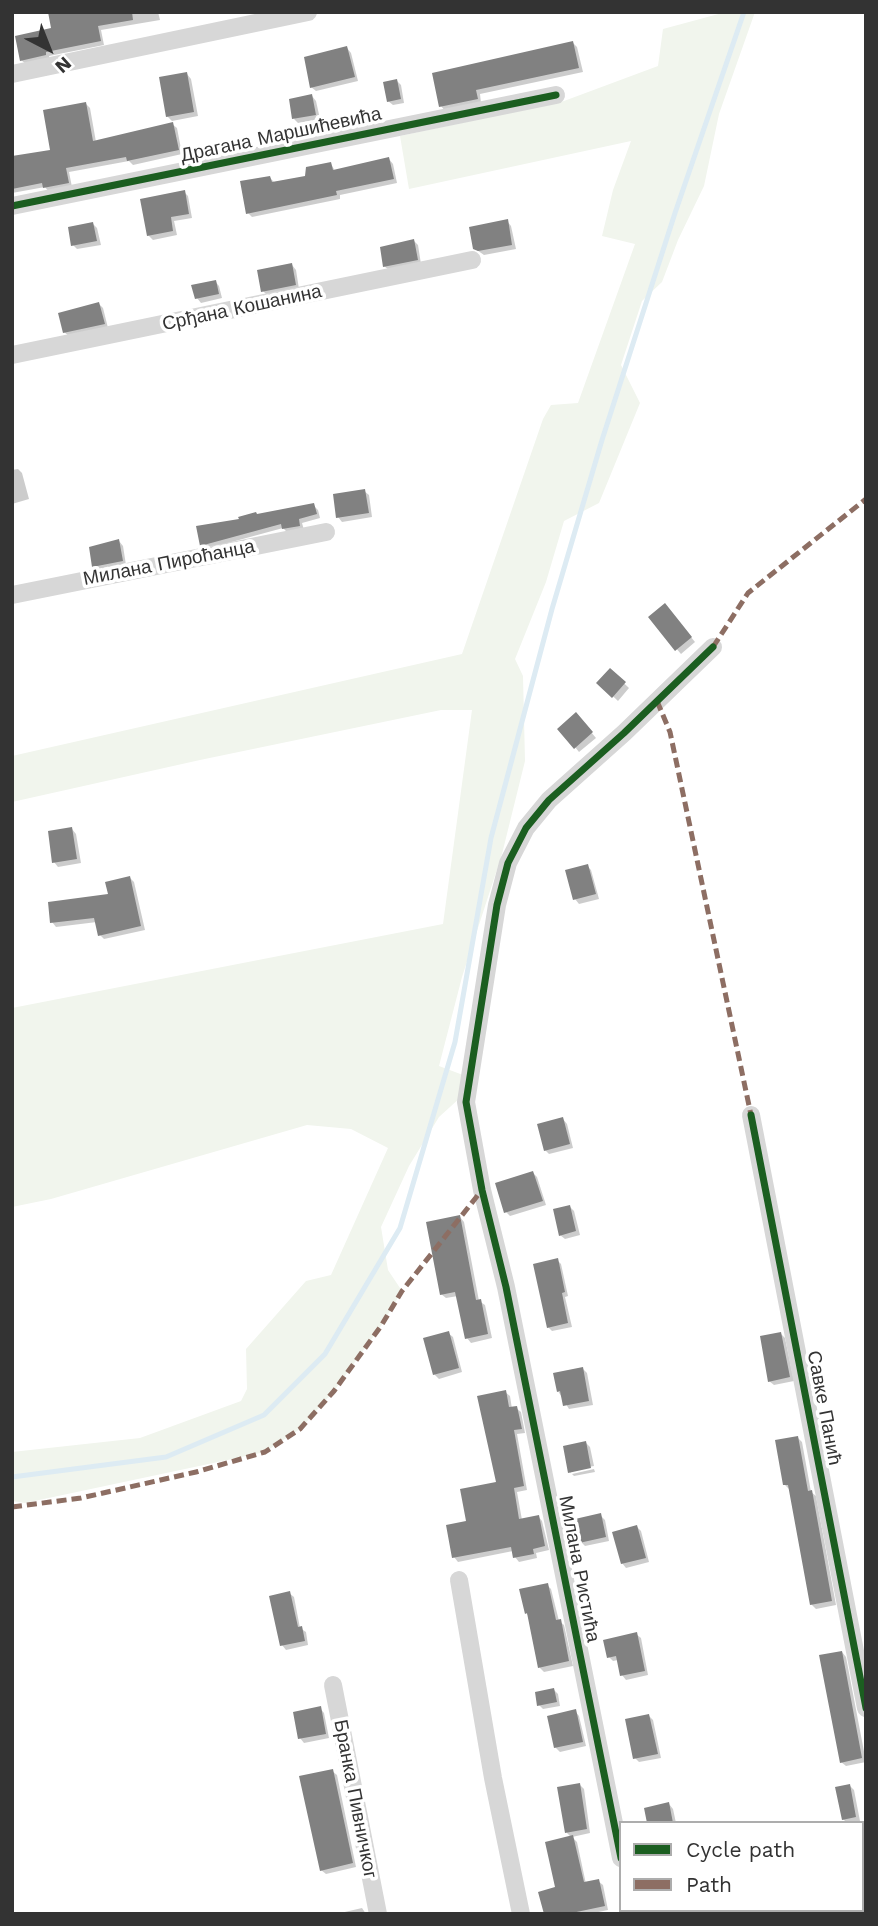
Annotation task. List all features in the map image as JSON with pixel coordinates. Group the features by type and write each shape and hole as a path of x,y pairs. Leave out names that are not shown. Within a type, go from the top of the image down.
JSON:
{"street":[{"path":"12,74 309,12"},
{"name":"Драгана Маршићевића","path":"12,206 556,95"},
{"name":"Срђана Кошанина","path":"12,355 471,260"},
{"name":"Милана Пироћанца","path":"12,595 326,532"},
{"name":"Милана Ристића","path":"619,1848 466,1102 497,905 508,863 526,828 549,800 624,733 713,647"},
{"name":"Савке Панић","path":"751,1115 866,1708"},
{"path":"459,1580 493,1779 521,1914"},
{"name":"Бранка Пивничког","path":"333,1685 378,1914"}],"shaded area":[{"path":"726,12 755,12 719,114 704,186 678,240 662,282 642,301 621,365 640,403 599,503 564,521 546,582 515,659 523,676 525,761 502,854 462,977 439,1066 463,1075 461,1097 439,1117 409,1166 381,1227 388,1270 402,1291 381,1326 334,1391 300,1429 265,1452 25,1503 12,1501 12,1452 140,1438 241,1401 247,1389 246,1349 306,1281 331,1275 388,1148 351,1129 307,1125 51,1199 12,1207 12,1008 443,924 472,710 441,710 12,802 12,756 462,654 543,419 551,405 578,403 635,244 602,236 613,190 631,141 409,189 400,136 564,101 658,66 663,29"}],"building":[{"path":"48,12 132,12 133,20 98,26 101,41 46,52 46,55 20,61 15,36 51,28"},
{"path":"573,41 579,68 476,90 478,99 439,107 432,73"},
{"path":"347,46 355,77 310,88 304,57"},
{"path":"187,72 194,112 166,117 159,77"},
{"path":"397,79 401,99 387,102 383,82"},
{"path":"312,94 316,115 292,119 289,99"},
{"path":"86,102 93,141 173,122 179,150 127,161 126,157 66,168 69,183 43,188 42,183 12,189 12,156 50,150 43,110"},
{"path":"389,157 394,179 336,191 337,195 246,214 240,181 270,176 272,182 305,176 306,167 331,162 333,170"},
{"path":"185,190 189,214 171,217 173,231 147,236 140,199"},
{"path":"508,219 512,245 478,251 473,249 469,227"},
{"path":"93,222 97,241 71,246 68,227"},
{"path":"414,239 418,260 383,267 380,247"},
{"path":"292,263 296,285 261,292 257,270"},
{"path":"216,280 219,294 195,299 191,285"},
{"path":"99,302 105,324 63,333 58,313"},
{"path":"365,489 369,513 336,518 333,494"},
{"path":"314,503 317,514 299,519 300,526 282,529 281,524 200,546 196,526 239,519 238,517 256,512 257,514"},
{"path":"119,539 123,561 92,567 89,547"},
{"path":"665,603 692,637 675,651 648,617"},
{"path":"610,668 626,682 612,698 596,683"},
{"path":"576,712 593,732 574,749 557,729"},
{"path":"72,827 77,859 52,863 48,831"},
{"path":"588,864 596,894 573,900 565,870"},
{"path":"130,876 141,926 98,936 94,918 50,923 48,902 108,894 105,882"},
{"path":"563,1117 570,1144 544,1151 537,1124"},
{"path":"533,1171 543,1201 504,1213 495,1183"},
{"path":"570,1205 576,1231 559,1236 553,1209"},
{"path":"460,1215 476,1300 481,1299 488,1334 465,1339 455,1292 440,1295 426,1222"},
{"path":"558,1258 568,1323 547,1328 533,1264"},
{"path":"449,1331 459,1368 433,1375 423,1338"},
{"path":"781,1332 790,1377 768,1382 760,1336"},
{"path":"583,1367 589,1401 563,1406 553,1373"},
{"path":"506,1390 509,1407 517,1406 522,1429 514,1430 524,1486 514,1488 519,1519 539,1515 545,1546 533,1549 534,1554 513,1558 511,1547 452,1558 446,1525 466,1521 460,1489 496,1482 477,1396"},
{"path":"798,1436 808,1491 812,1490 832,1601 810,1605 788,1485 783,1485 775,1440"},
{"path":"586,1441 591,1468 568,1473 563,1446"},
{"path":"601,1513 606,1537 579,1543 575,1519"},
{"path":"637,1525 646,1558 621,1564 612,1532"},
{"path":"548,1583 556,1620 561,1619 569,1661 538,1668 527,1613 525,1614 519,1589"},
{"path":"290,1591 298,1627 302,1626 305,1641 280,1646 269,1596"},
{"path":"637,1632 645,1671 620,1676 616,1656 607,1658 603,1640"},
{"path":"842,1651 862,1758 840,1763 819,1655"},
{"path":"554,1688 557,1702 537,1706 535,1692"},
{"path":"321,1706 326,1734 298,1739 293,1712"},
{"path":"576,1709 583,1742 554,1748 547,1716"},
{"path":"649,1714 658,1754 633,1759 625,1719"},
{"path":"333,1769 353,1863 320,1871 299,1776"},
{"path":"580,1783 587,1829 565,1833 557,1787"},
{"path":"850,1784 856,1817 842,1820 835,1787"},
{"path":"669,1802 673,1821 647,1821 644,1808"},
{"path":"573,1835 584,1882 599,1879 605,1906 567,1914 544,1914 538,1892 555,1887 545,1842"}],"waterway":[{"path":"12,1477 166,1457 264,1415 325,1354 400,1228 455,1042 491,838 552,609 602,440 675,213 744,12"}],"marked path":[{"path":"713,647 748,593 866,499"},
{"path":"657,701 670,732 751,1115"},
{"path":"12,1507 81,1498 196,1472 265,1452 300,1429 334,1391 381,1326 402,1291 482,1190"}],"cycle path":[{"path":"12,206 556,95"},
{"path":"619,1848 466,1102 497,905 508,863 526,828 549,800 624,733 713,647"},
{"path":"751,1115 866,1708"}]}
